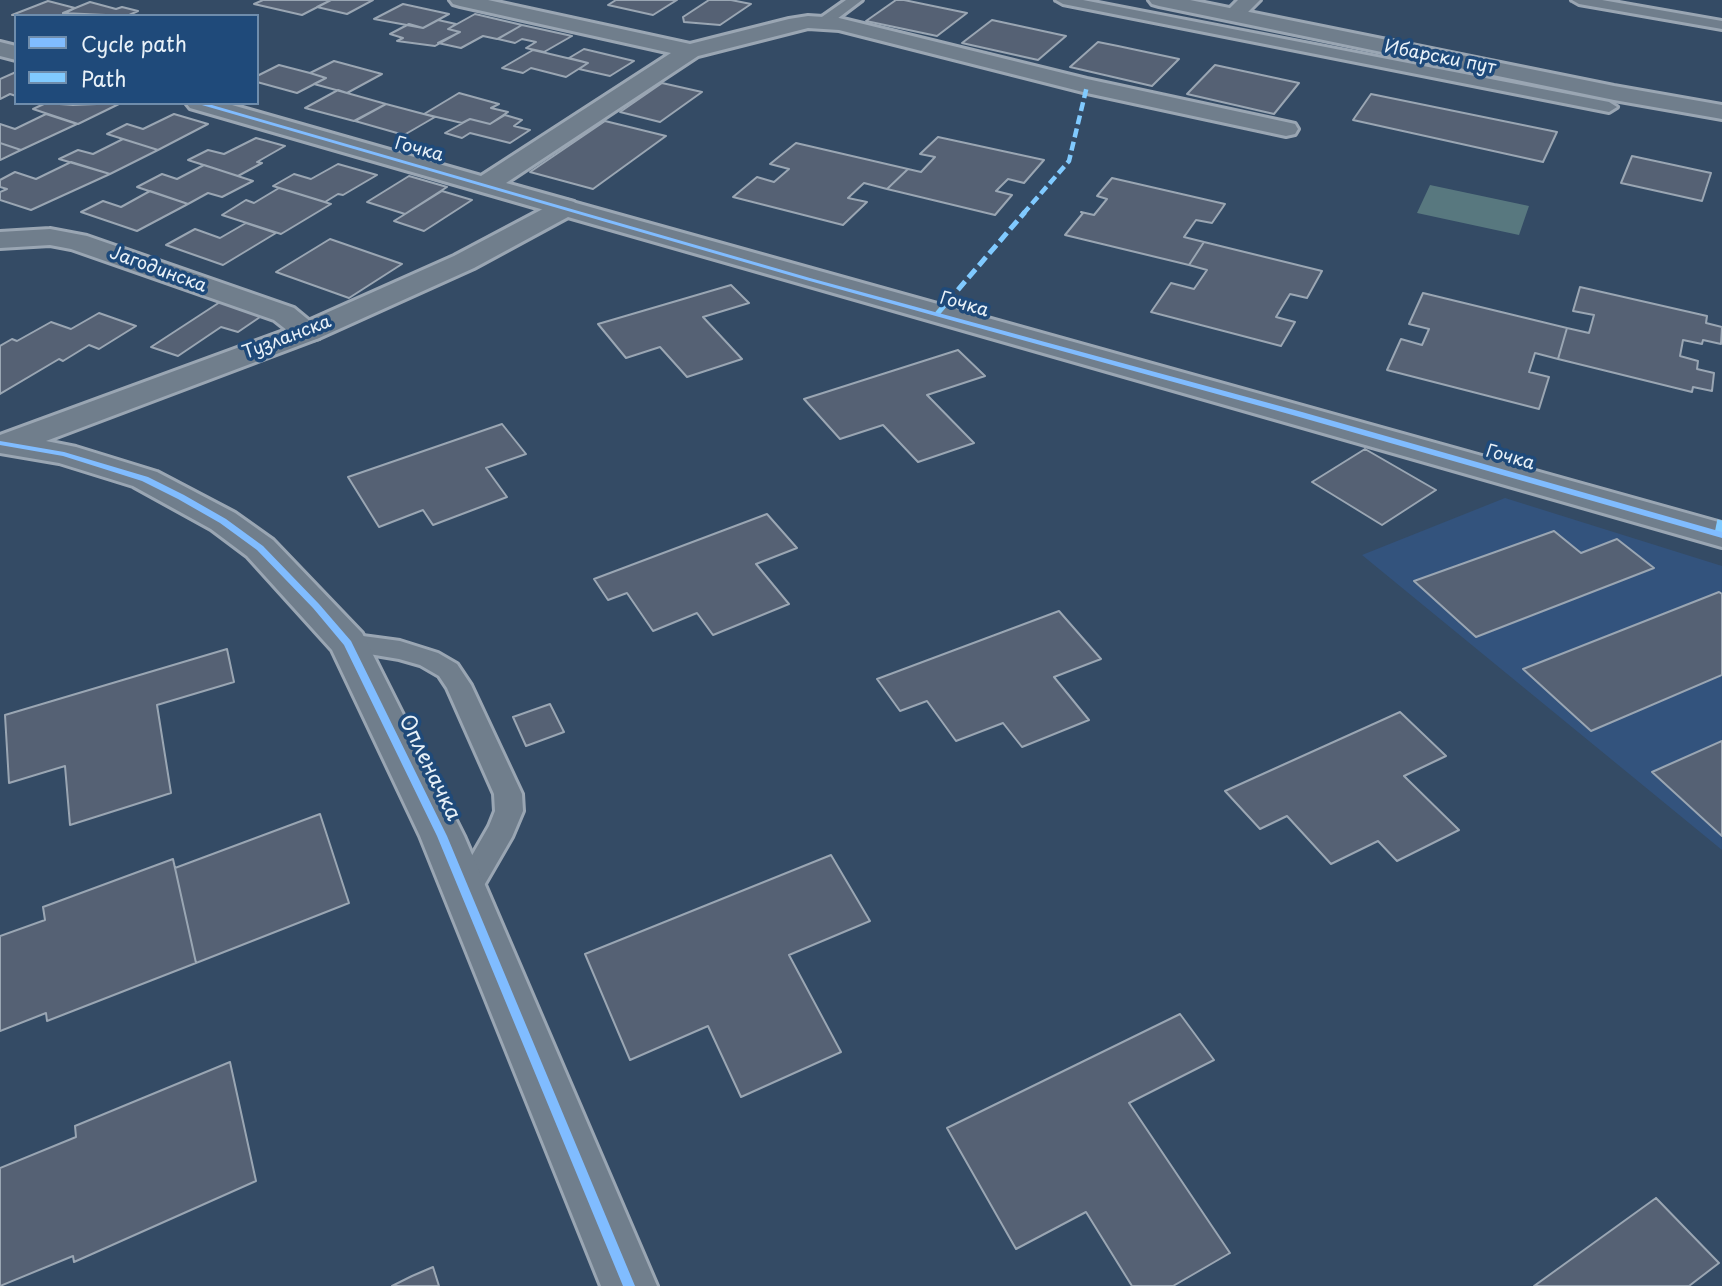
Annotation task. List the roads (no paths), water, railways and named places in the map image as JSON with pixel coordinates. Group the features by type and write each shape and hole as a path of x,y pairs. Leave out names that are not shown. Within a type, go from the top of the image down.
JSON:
{"street":[{"path":"460,0 690,51"},
{"name":"Ибарски пут","path":"1159,0 1245,4 1505,54 1722,105"},
{"name":"Ибарски пут","path":"1245,4 1343,47 1722,112"},
{"path":"485,185 690,51 789,24 824,22 1087,86 1286,129"},
{"name":"Гочка","path":"205,105 808,279 1299,414 1722,536"},
{"name":"Тузланска","path":"2,445 308,332 464,262 565,208"},
{"name":"Јагодинска","path":"0,240 50,237 77,242 284,314 308,332"},
{"name":"Опленачка","path":"2,445 64,454 135,476 181,497 223,521 260,548 348,643 430,808 629,1286"}],"lane":[{"path":"824,22 855,0"},
{"path":"1063,0 1343,47 1609,107"},
{"path":"1578,0 1722,26"},
{"path":"348,643 400,650 429,659 447,670 458,685 508,794 509,811 502,829 466,892"}]}
